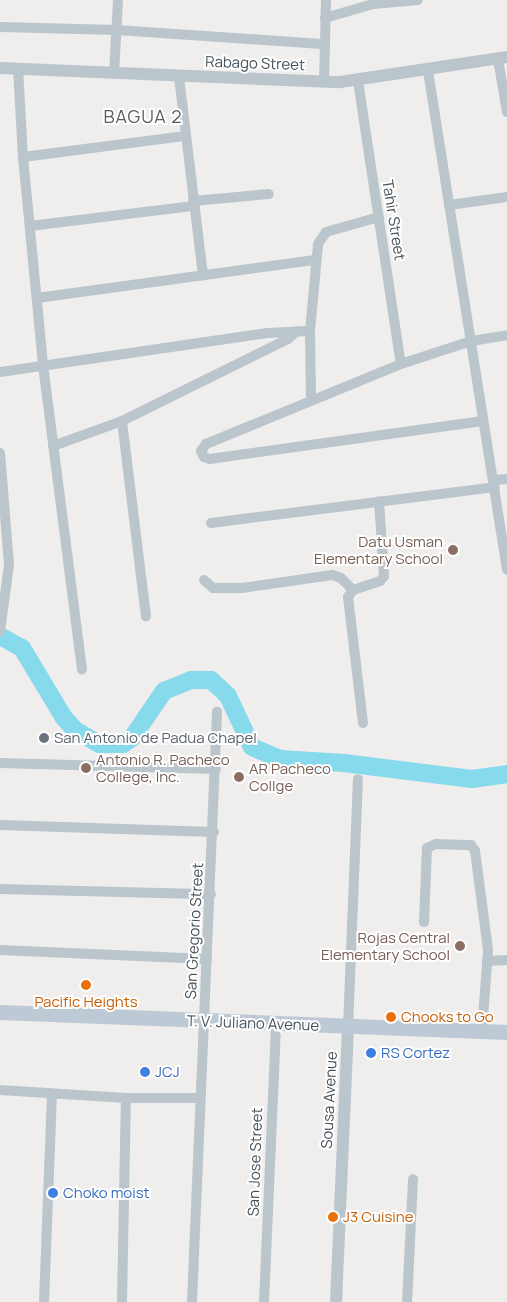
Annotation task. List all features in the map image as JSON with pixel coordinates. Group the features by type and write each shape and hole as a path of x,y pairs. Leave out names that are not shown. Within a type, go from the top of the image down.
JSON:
{"main road":[{"name":"T. V. Juliano Avenue","path":"0,1012 507,1032"}],"street":[{"path":"114,74 118,0"},
{"path":"320,0 326,0 324,82"},
{"path":"325,18 388,1 418,0"},
{"path":"0,27 117,30 325,44"},
{"path":"502,58 507,112"},
{"name":"Rabago Street","path":"0,68 324,82 358,81 502,58"},
{"path":"18,68 23,157 43,365 82,670"},
{"path":"428,71 507,570"},
{"path":"179,77 184,136 204,276"},
{"name":"Tahir Street","path":"358,81 401,364"},
{"path":"23,157 184,136"},
{"path":"30,226 269,194"},
{"path":"449,204 507,197"},
{"path":"311,400 310,331 315,260 320,237 326,232 378,217"},
{"path":"37,298 315,260"},
{"path":"0,372 296,331 310,331"},
{"path":"53,446 122,421 288,339 296,331"},
{"path":"483,421 210,459 204,457 201,451 206,444 401,364 471,341 507,335"},
{"path":"122,421 146,617"},
{"path":"0,453 9,530 4,615 0,631"},
{"path":"211,523 379,502 494,484 507,479"},
{"path":"363,723 347,605 353,590 380,581 384,576 379,502"},
{"path":"204,580 213,588 242,588 332,575 341,578 353,590"},
{"name":"San Gregorio Street","path":"192,1302 200,1098 212,894 217,712"},
{"path":"0,763 216,769"},
{"name":"Sousa Avenue","path":"336,1302 358,779"},
{"path":"0,825 214,832"},
{"path":"424,922 426,848 436,844 471,845 475,851 486,922 487,960 482,1032"},
{"path":"0,889 212,894"},
{"path":"0,950 207,959"},
{"path":"487,960 507,960"},
{"name":"San Jose Street","path":"264,1302 276,1024"},
{"path":"0,1090 126,1098 200,1098"},
{"path":"44,1302 52,1094"},
{"path":"122,1302 126,1098"},
{"path":"407,1302 413,1179"}],"waterway":[{"path":"0,636 22,648 64,718 75,730 99,744 123,744 132,738 164,691 191,680 211,680 228,696 252,747 280,759 344,763 472,779 507,774"}],"place":[{"name":"Datu Usman Elementary School","path":"453,550"},
{"name":"San Antonio de Padua Chapel","path":"44,738"},
{"name":"Antonio R. Pacheco College, Inc.","path":"86,768"},
{"name":"AR Pacheco Collge","path":"239,777"},
{"name":"Rojas Central Elementary School","path":"460,946"},
{"name":"Pacific Heights","path":"86,985"},
{"name":"Chooks to Go","path":"391,1017"},
{"name":"RS Cortez","path":"371,1053"},
{"name":"JCJ","path":"145,1072"},
{"name":"Choko moist","path":"53,1193"},
{"name":"J3 Cuisine","path":"333,1217"}],"district":[{"name":"BAGUA 2","path":"143,116"}]}
